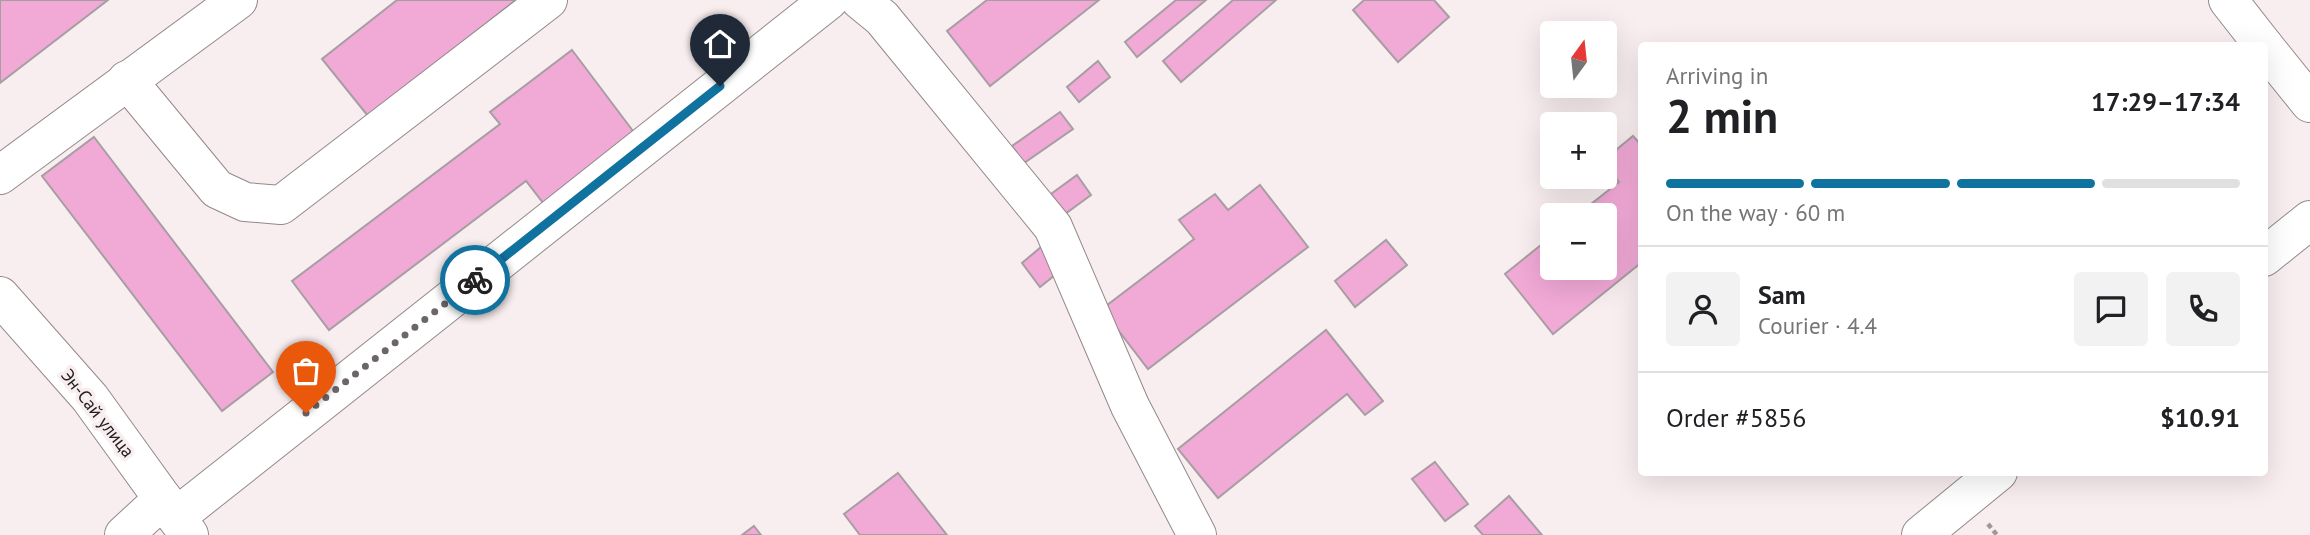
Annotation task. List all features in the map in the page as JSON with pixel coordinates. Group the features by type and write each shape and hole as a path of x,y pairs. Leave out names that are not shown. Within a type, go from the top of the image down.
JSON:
{"street":[{"path":"0,175 238,0"},
{"path":"127,80 217,189 245,202 281,205 548,0"},
{"path":"124,535 176,517 829,0"},
{"path":"860,0 882,18 1053,227 1130,407 1197,535"},
{"path":"2228,0 2261,42"},
{"path":"2268,51 2310,103"},
{"path":"2268,254 2310,220"},
{"name":"Эн-Сай улица","path":"8,321 90,398 176,517"},
{"path":"1921,535 1993,476"}],"building":[{"path":"0,0 108,0 0,83"},
{"path":"397,0 516,0 368,116 322,59"},
{"path":"987,0 1099,0 990,86 947,31"},
{"path":"1176,0 1206,0 1137,57 1125,42"},
{"path":"1233,0 1276,0 1181,82 1163,61"},
{"path":"1364,0 1434,0 1449,17 1398,62 1353,10"},
{"path":"572,50 636,135 544,204 526,181 329,330 292,281 500,124 490,112"},
{"path":"1098,61 1110,77 1079,102 1067,87"},
{"path":"1060,112 1073,129 1024,163 1012,146"},
{"path":"1633,136 1638,142 1638,265 1553,334 1505,274 1540,246 1540,280 1617,280 1617,203 1592,203 1610,189 1617,189 1617,149"},
{"path":"94,137 273,372 222,411 42,176"},
{"path":"1077,175 1091,195 1065,214 1051,194"},
{"path":"1260,185 1308,247 1148,369 1102,309 1194,239 1179,220 1215,194 1228,210"},
{"path":"1386,240 1407,265 1355,307 1335,281"},
{"path":"1041,247 1060,271 1040,287 1022,263"},
{"path":"1326,330 1383,401 1365,415 1347,394 1218,498 1178,449"},
{"path":"1435,462 1468,504 1445,521 1412,479"},
{"path":"898,473 947,535 860,535 844,514"},
{"path":"1509,496 1542,535 1483,535 1475,526"},
{"path":"754,526 761,535 742,535"}],"way so far":[{"path":"306,413 475,280"}],"route":[{"path":"475,280 720,86"}]}
